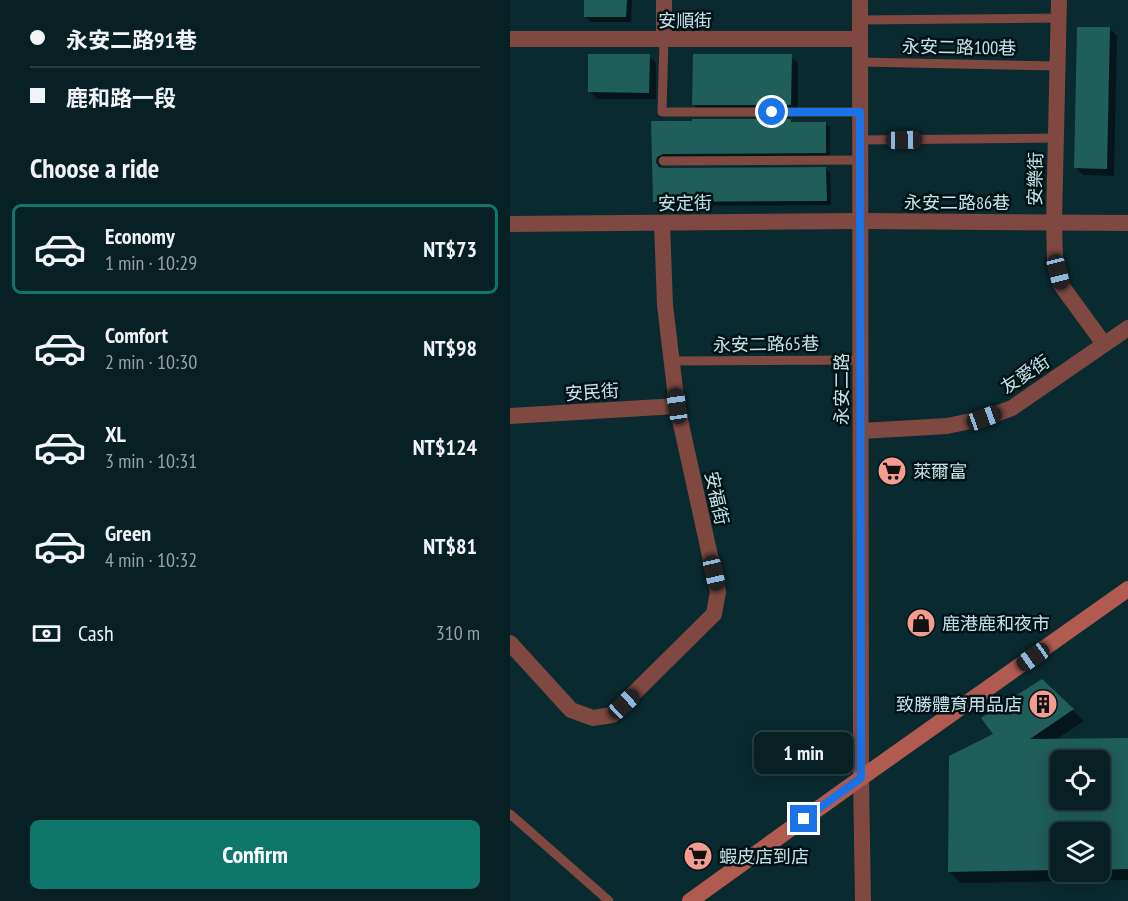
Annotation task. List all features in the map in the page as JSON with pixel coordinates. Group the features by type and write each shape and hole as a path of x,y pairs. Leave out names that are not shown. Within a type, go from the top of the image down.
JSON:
{"main road":[{"path":"690,901 1128,590"}],"street":[{"path":"664,0 664,39"},
{"name":"永安二路","path":"860,0 863,901"},
{"name":"安樂街","path":"1059,0 1055,260 1061,285 1104,344"},
{"name":"安順街","path":"510,39 860,39"},
{"name":"永安二路86巷","path":"861,221 1128,223"},
{"name":"安定街","path":"510,224 861,221"},
{"name":"安福街","path":"510,644 571,710 593,718 612,715 714,614 718,592 677,406 671,361 665,305 662,223"},
{"name":"友愛街","path":"861,431 947,426 984,418 1012,408 1128,328"},
{"name":"安民街","path":"510,417 677,406"}],"lane":[{"path":"860,20 1058,18"},
{"path":"664,39 662,112 860,112"},
{"name":"永安二路100巷","path":"860,62 1057,66"},
{"path":"860,140 1056,138"},
{"path":"663,161 860,160"},
{"name":"永安二路65巷","path":"671,361 861,360"},
{"path":"510,814 609,901"}],"building":[{"path":"584,0 627,0 626,17 584,17"},
{"path":"1077,27 1110,27 1107,169 1074,168"},
{"path":"588,54 650,54 649,93 588,92"},
{"path":"693,54 792,54 791,105 692,105"},
{"path":"692,119 791,119 791,122 826,122 826,153 663,154 657,157 656,162 659,167 663,168 826,167 827,201 653,202 651,121 692,121"},
{"path":"1042,679 1074,709 1030,739 1128,738 1128,869 1110,870 1110,822 1050,822 1050,870 948,872 949,756 993,734 981,718"}],"place":[{"name":"萊爾富","path":"892,471"},
{"name":"鹿港鹿和夜市","path":"921,623"},
{"name":"致勝體育用品店","path":"1043,704"},
{"name":"蝦皮店到店","path":"698,856"}],"route":[{"path":"772,112 860,112 861,778 804,819"}]}
